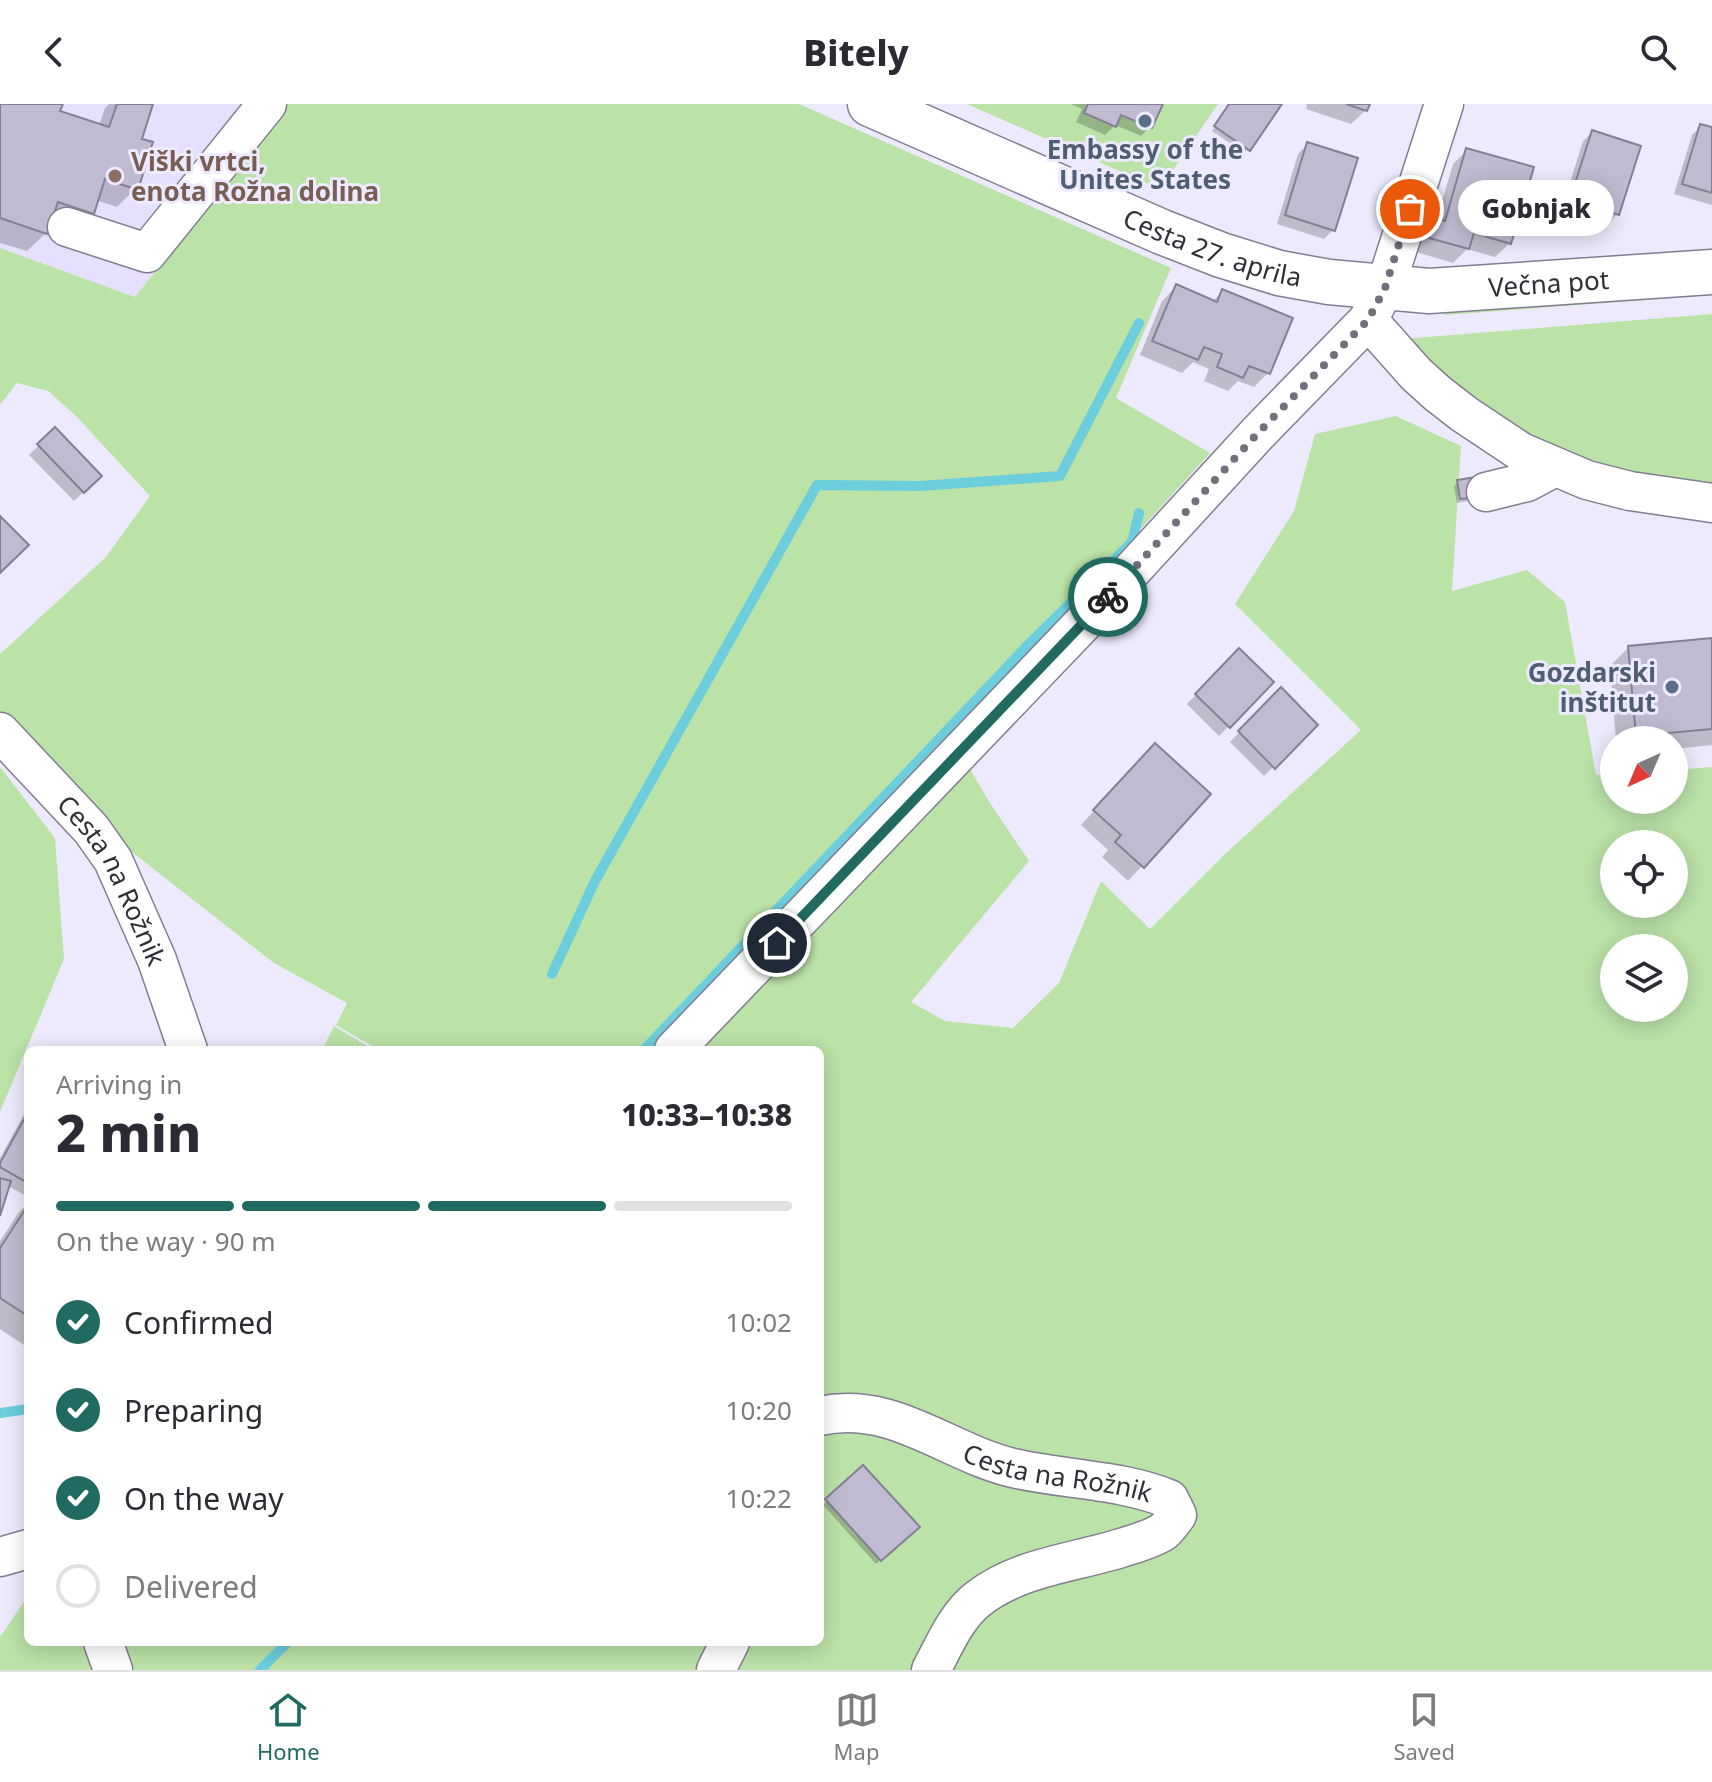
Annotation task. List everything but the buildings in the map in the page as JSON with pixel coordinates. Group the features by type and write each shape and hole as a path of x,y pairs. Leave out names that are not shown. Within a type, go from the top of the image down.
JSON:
{"main road":[{"name":"Cesta 27. aprila","path":"870,104 1117,213 1221,255 1279,273 1329,282 1376,304"},
{"name":"Večna pot","path":"1376,304 1429,291 1712,272"}],"street":[{"path":"67,227 147,253 267,104"},
{"path":"678,1046 1081,626 1376,304 1444,104"},
{"path":"1376,304 1416,374 1446,400 1521,452 1587,480 1630,491 1712,503"},
{"path":"1486,492 1527,482 1555,467"},
{"name":"Cesta na Rožnik","path":"0,732 91,829 113,860 157,960 187,1046"},
{"name":"Cesta na Rožnik","path":"824,1415 865,1414 898,1421 1008,1467 1147,1490 1169,1499 1177,1515 1164,1532 1140,1542 1038,1569 1004,1582 976,1601 958,1621 931,1670"},
{"path":"0,1557 24,1550"},
{"path":"104,1646 113,1670"},
{"path":"716,1670 728,1646"}],"shaded area":[{"name":"Viški vrtci, enota Rožna dolina","path":"0,104 288,104 135,297 0,248"}],"green space":[{"path":"288,104 799,104 1171,268 1116,398 1210,453 951,737 1029,861 911,1002 945,1021 1013,1028 1059,983 1101,881 1150,929 1225,854 1361,730 1235,604 1294,511 1315,434 1396,416 1461,446 1452,591 1527,570 1565,602 1596,775 1600,775 1600,814 1688,814 1688,769 1712,767 1712,1670 0,1670 0,1637 24,1602 24,1646 824,1646 824,1046 372,1046 336,1025 347,1003 274,963 119,842 0,713 0,654 106,557 150,496 76,416 48,391 17,383 0,405 0,248 135,297"},
{"path":"967,104 1218,104 1160,189"},
{"path":"1712,286 1712,295 1445,315 1444,307"},
{"path":"1712,314 1712,491 1585,467 1484,414 1402,339"},
{"path":"0,767 55,838 64,959 28,1046 24,1046 24,1055 0,1112"},
{"path":"334,1026 367,1046 324,1046"}],"waterway":[{"path":"552,974 595,881 817,485 920,486 1060,476 1139,323"},
{"path":"648,1046 1029,644 1132,542 1139,513"},
{"path":"0,1413 24,1410"},
{"path":"260,1670 284,1646"}],"way so far":[{"path":"1108,597 1258,433 1368,320 1385,288 1410,209"}],"place":[{"name":"Embassy of the Unites States","path":"1145,121"},
{"name":"Viški vrtci, enota Rožna dolina","path":"115,176"},
{"name":"Gobnjak","path":"1410,209"},
{"name":"Gozdarski inštitut","path":"1672,687"}],"route":[{"path":"777,943 1108,597"}]}
